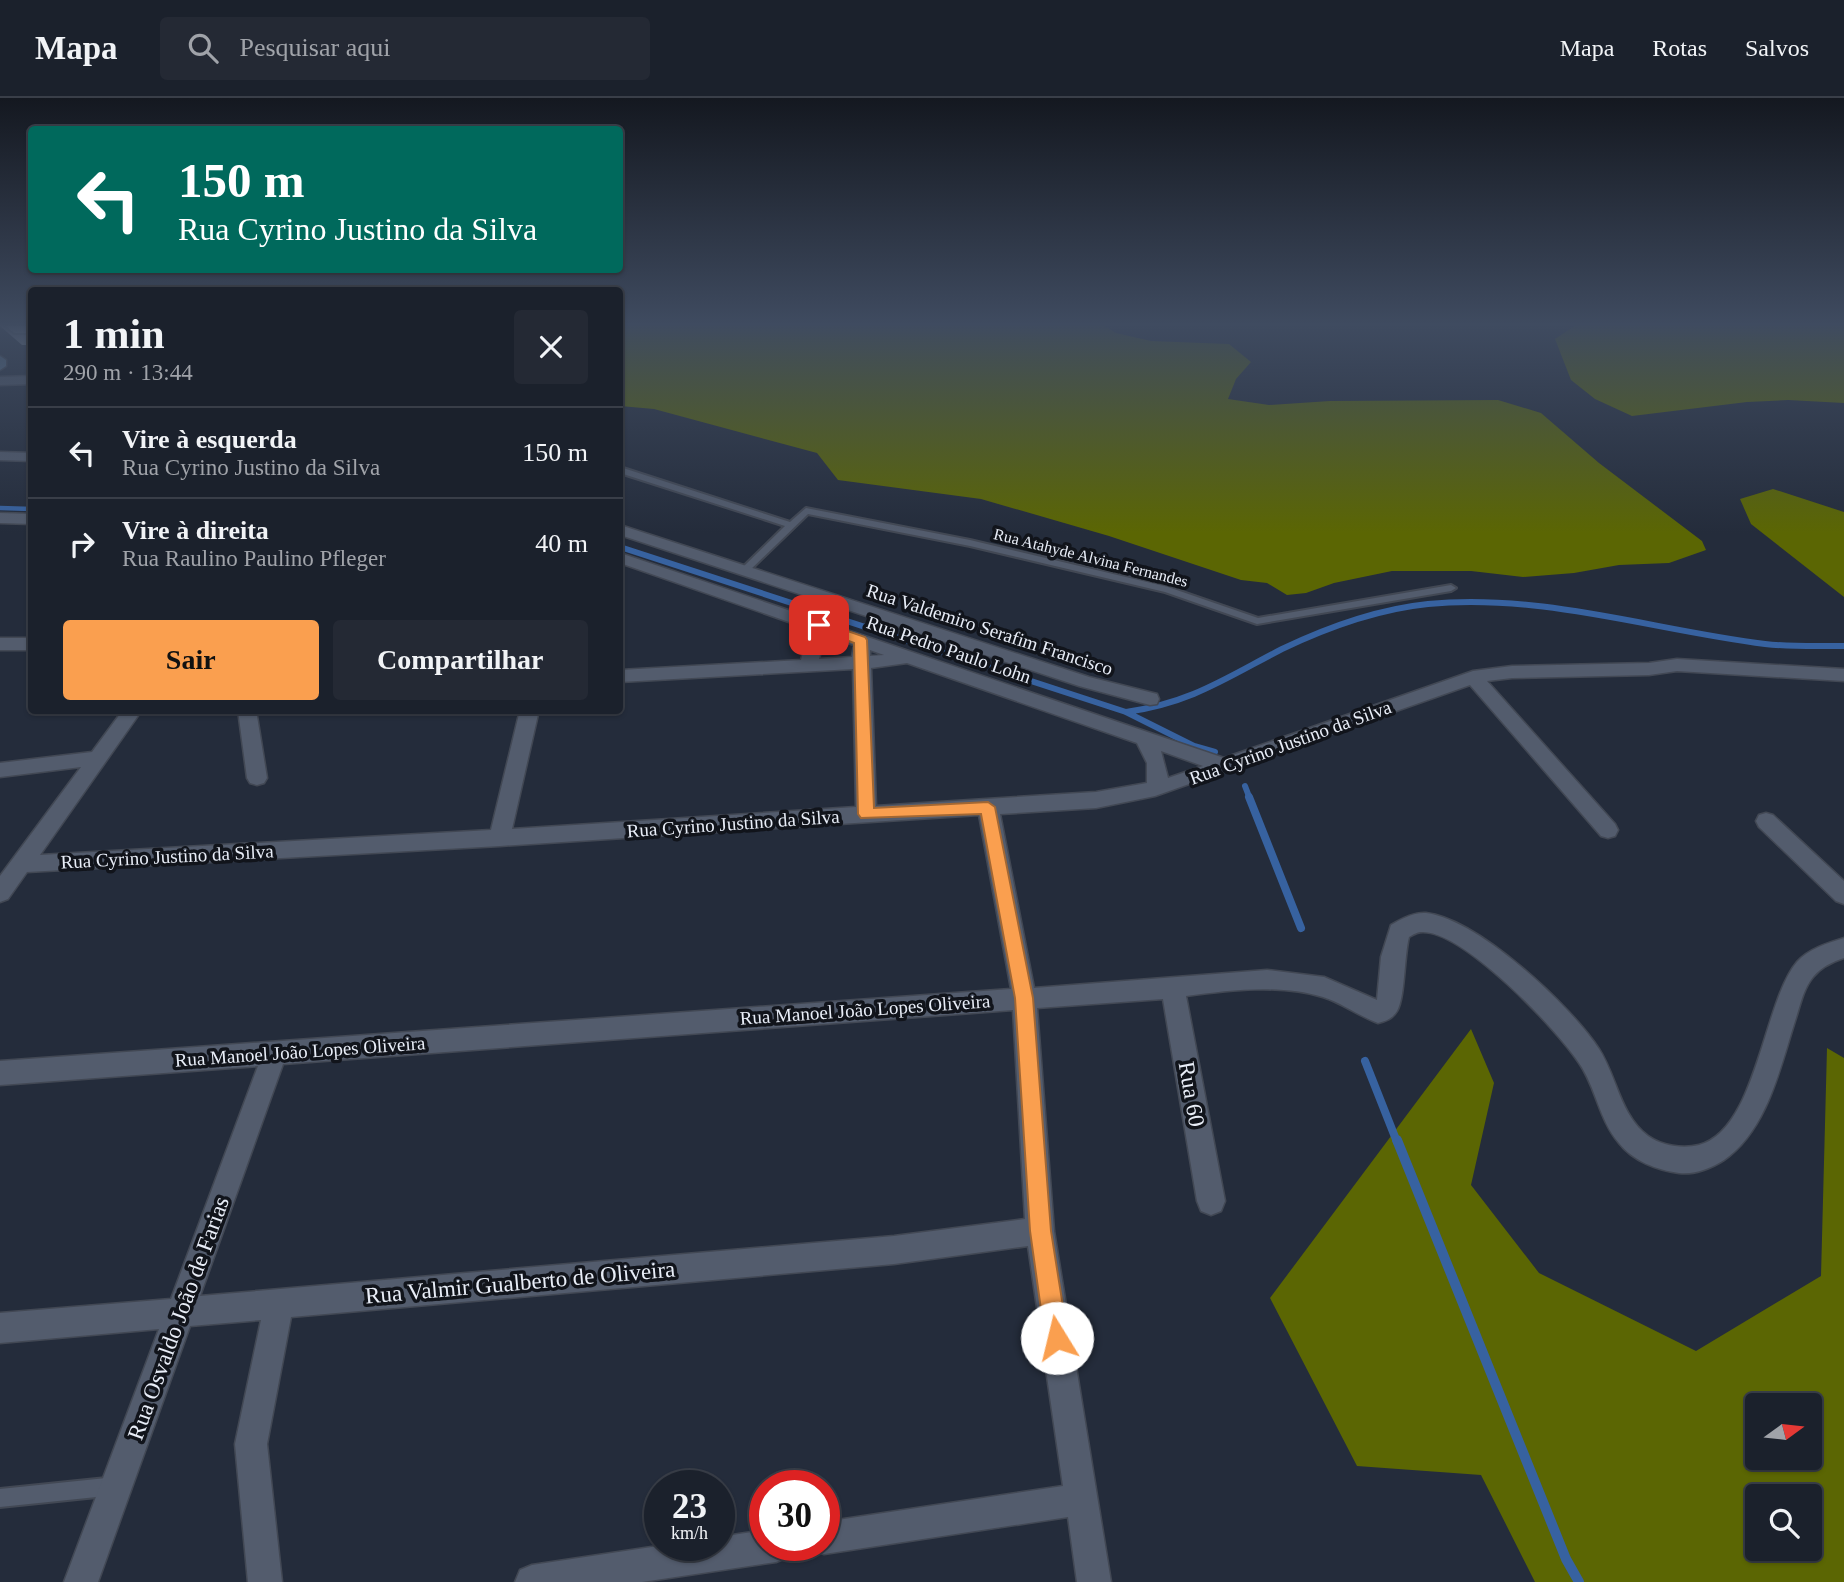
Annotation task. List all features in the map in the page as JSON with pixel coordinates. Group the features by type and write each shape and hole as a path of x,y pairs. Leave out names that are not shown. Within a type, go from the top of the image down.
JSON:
{"street":[{"path":"0,456 28,457"},
{"path":"0,519 28,519"},
{"name":"Rua Valdemiro Serafim Francisco","path":"623,531 1112,690 1150,699"},
{"name":"Rua Pedro Paulo Lohn","path":"623,559 1225,766"},
{"path":"809,664 819,625"},
{"path":"860,640 866,814"},
{"path":"0,644 28,644"},
{"path":"623,676 911,659"},
{"name":"Rua Cyrino Justino da Silva","path":"22,864 500,838 1106,799 1155,789 1225,766 1473,677 1512,672 1649,669 1678,665 1844,675"},
{"path":"1473,677 1608,830"},
{"path":"0,893 130,714"},
{"path":"248,714 257,778"},
{"path":"500,838 529,714"},
{"path":"1145,740 1154,755 1159,773 1159,782 1155,789"},
{"path":"0,770 99,758"},
{"path":"988,807 1024,998 1040,1231 1094,1582"},
{"path":"1766,821 1844,895"},
{"name":"Rua Manoel João Lopes Oliveira","path":"0,1073 1172,988 1227,980 1299,982 1326,988 1378,1012 1388,1005 1392,957 1399,932 1413,924 1429,923 1455,933 1506,969 1569,1032 1590,1058 1623,1129 1638,1145 1651,1153 1679,1162 1703,1158 1724,1148 1739,1129 1757,1096 1796,985 1810,964 1844,948"},
{"name":"Rua 60","path":"1172,988 1211,1201"},
{"name":"Rua Osvaldo João de Farias","path":"81,1582 275,1054"},
{"name":"Rua Valmir Gualberto de Oliveira","path":"0,1328 894,1250 1040,1231"},
{"path":"265,1582 251,1444 279,1302"},
{"path":"840,1536 1081,1499"},
{"path":"532,1582 749,1549"}],"lane":[{"path":"623,471 791,525"},
{"name":"Rua Atahyde Alvina Fernandes","path":"744,571 806,510 970,543 1168,590 1256,621 1451,588"},
{"path":"0,1498 116,1486"}],"green space":[{"path":"623,394 1230,394 1228,399 1269,405 1330,401 1498,400 1541,413 1599,463 1702,541 1706,550 1669,563 1619,565 1574,573 1523,577 1471,571 1392,571 1334,583 1306,593 1287,595 1267,583 1241,580 1109,536 981,499 838,480 817,453 654,409 623,406"},
{"path":"1589,394 1844,394 1844,403 1788,400 1747,402 1632,416"},
{"path":"1773,489 1844,512 1844,597 1751,524 1740,499"},
{"path":"1471,1029 1494,1083 1471,1185 1539,1273 1696,1351 1821,1276 1827,1048 1844,1058 1844,1582 1535,1582 1481,1475 1357,1466 1270,1298"}],"waterway":[{"path":"0,508 28,509"},
{"path":"623,548 1126,712"},
{"path":"1126,712 1189,696 1282,649 1335,627 1391,610 1428,604 1471,602 1555,608 1765,644 1844,646"},
{"path":"1126,712 1194,746 1215,752"},
{"path":"1245,786 1250,799"},
{"path":"1249,797 1301,928"},
{"path":"1365,1061 1397,1142"},
{"path":"1397,1140 1566,1559 1579,1582"}],"route":[{"path":"819,625 860,640 866,814 988,807 1024,998 1040,1231 1057,1338"}]}
